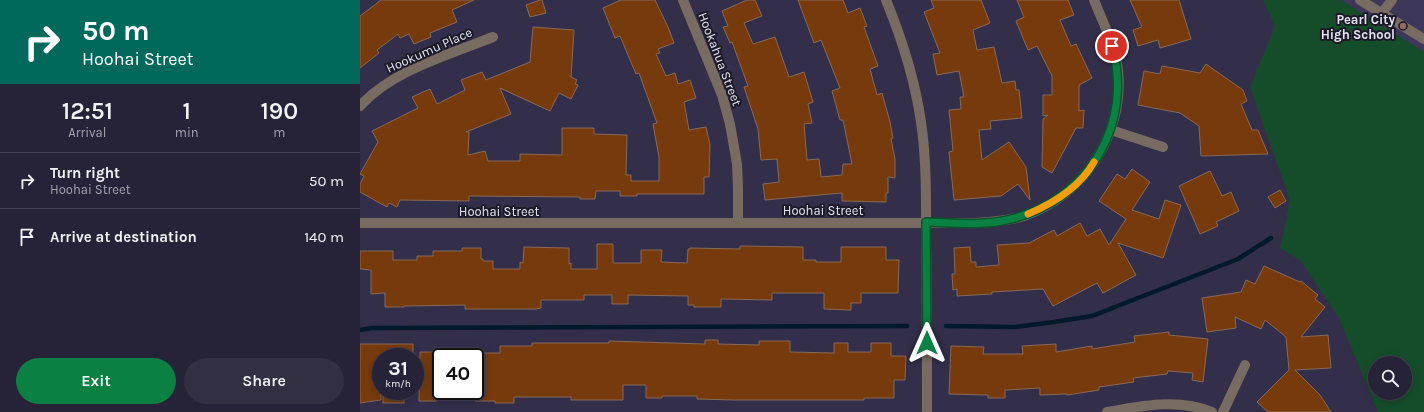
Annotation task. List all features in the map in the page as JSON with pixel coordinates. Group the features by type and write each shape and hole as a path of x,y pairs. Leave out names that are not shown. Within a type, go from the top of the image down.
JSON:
{"street":[{"name":"Hookahua Street","path":"683,0 722,95 730,124 737,172 738,223"},
{"path":"886,0 906,56 921,120 925,161 927,412"},
{"name":"Hoohai Street","path":"360,224 995,222 1025,215 1045,207 1076,185 1092,166 1105,143 1110,130 1117,105 1118,72 1112,46 1094,0"},
{"path":"1360,0 1424,39"},
{"path":"1382,13 1392,0"},
{"name":"Hookumu Place","path":"360,106 382,85 409,70 493,36"},
{"path":"1110,130 1163,147"},
{"path":"1223,412 1245,365"},
{"path":"1107,412 1147,405 1169,404 1187,404 1212,412"}],"shaded area":[{"name":"Pearl City High School","path":"1341,0 1424,0 1424,52"}],"green space":[{"path":"1263,0 1341,0 1424,52 1424,412 1378,412 1373,400 1412,400 1412,356 1368,356 1368,388 1339,318 1301,261 1280,248 1290,200 1250,87 1275,26"}],"building":[{"path":"381,0 474,0 452,10 457,22 430,33 431,37 414,44 409,34 400,38 398,34 377,50 379,53 360,68 360,16"},
{"path":"542,0 546,13 530,17 526,5"},
{"path":"621,0 655,0 668,27 674,43 658,49 660,53 656,54 666,76 675,73 678,84 690,80 696,98 684,102 689,130 706,127 710,145 709,177 704,177 704,194 637,194 637,196 620,196 620,191 596,191 595,199 580,199 580,197 469,196 469,201 400,200 397,207 389,203 387,207 360,192 360,184 364,176 360,174 378,142 372,131 418,108 412,97 430,89 437,104 465,90 461,80 482,72 486,80 530,62 533,27 574,30 571,77 577,80 575,84 578,85 571,99 559,93 550,111 500,88 511,114 466,132 469,132 468,155 485,151 488,161 520,161 520,154 562,155 562,128 594,128 594,134 627,135 626,175 631,175 631,181 659,181 659,157 653,124 657,123 639,73 636,74 620,36 615,38 603,8"},
{"path":"747,0 755,0 762,16 744,23 753,44 775,37 789,77 804,72 813,102 808,104 812,123 804,124 807,160 819,159 821,177 842,175 843,164 852,164 843,120 840,120 832,91 840,88 821,40 814,43 798,0 843,0 848,13 860,8 867,26 864,27 878,66 870,69 877,95 882,93 893,138 891,139 895,159 895,178 888,177 888,193 886,193 886,202 842,201 842,193 765,200 763,184 779,182 777,159 761,160 758,129 744,87 748,86 732,42 730,43 723,27 728,26 722,11"},
{"path":"931,0 981,0 990,23 973,30 977,50 994,47 1002,83 1015,81 1016,90 1019,90 1022,118 990,121 991,129 979,130 982,160 1009,142 1026,167 1030,200 1018,184 1001,196 954,200 949,152 953,151 949,110 961,109 960,97 964,97 959,71 937,75 933,54 940,53 924,12 934,8"},
{"path":"1017,0 1068,0 1074,15 1060,20 1071,46 1076,44 1092,78 1079,85 1079,111 1084,110 1083,128 1076,128 1052,173 1042,167 1043,119 1048,115 1043,116 1043,95 1052,95 1052,76 1037,46 1028,50 1016,21 1024,17"},
{"path":"1130,0 1179,0 1191,39 1160,48 1158,40 1138,46 1133,30 1142,27"},
{"path":"1206,64 1243,90 1247,101 1241,104 1252,130 1258,130 1268,154 1201,156 1199,126 1180,113 1138,105 1144,71 1160,74 1162,66 1200,73"},
{"path":"1132,169 1150,182 1132,210 1159,219 1165,200 1181,205 1163,258 1118,243 1136,275 1103,293 1097,283 1053,306 1043,289 957,296 957,289 953,290 952,274 955,274 954,248 970,247 971,262 976,262 976,267 999,265 997,245 1029,243 1054,230 1057,236 1080,223 1087,236 1100,229 1109,245 1126,219 1099,201 1117,174 1125,179"},
{"path":"1210,171 1222,196 1231,192 1239,211 1216,222 1218,226 1200,234 1179,186"},
{"path":"1280,190 1286,201 1275,208 1268,197"},
{"path":"597,244 613,244 613,263 641,263 641,250 662,250 661,262 687,263 688,249 690,248 740,249 740,246 803,247 803,260 816,260 816,262 841,262 841,247 886,247 886,260 899,260 898,293 861,293 861,303 851,303 851,310 824,309 824,293 772,293 772,300 721,299 721,307 694,307 694,305 688,305 688,296 628,295 628,304 612,304 612,295 584,295 584,300 541,300 541,308 536,309 465,309 465,305 385,307 385,293 371,294 371,270 360,269 360,251 393,251 393,260 417,260 417,256 433,256 433,251 462,251 462,248 481,248 481,259 483,259 483,261 493,261 493,269 520,269 520,262 523,263 524,247 569,248 569,264 571,263 571,269 597,269"},
{"path":"1264,266 1300,282 1301,281 1318,295 1315,299 1325,307 1301,337 1328,335 1331,368 1295,370 1320,395 1331,412 1268,412 1257,402 1289,370 1286,337 1265,320 1261,329 1235,317 1236,328 1207,332 1202,298 1241,292 1246,280 1255,284"},
{"path":"1169,332 1169,335 1208,339 1203,382 1192,380 1193,373 1168,371 1167,374 1133,378 1134,382 1099,387 1099,390 1067,395 1040,395 1040,388 1005,390 1005,398 988,398 988,395 949,394 951,346 984,347 983,354 1023,354 1022,346 1056,344 1056,352 1092,346 1092,349 1135,342 1134,336"},
{"path":"705,340 718,340 718,344 759,345 759,341 790,341 790,352 834,353 834,343 848,343 848,352 871,352 871,343 891,343 891,356 906,356 905,380 894,380 894,398 864,398 864,400 735,400 697,399 697,396 662,396 662,398 646,398 646,385 623,385 623,400 571,400 571,397 514,397 514,403 475,401 484,400 484,353 500,353 500,346 532,346 532,343 609,343 609,341 705,344"},
{"path":"360,344 413,344 413,348 372,348 372,400 381,400 360,403"},
{"path":"424,352 432,352 432,400 437,401 419,401 424,400"},
{"path":"383,400 404,400 404,403 383,403"}],"waterway":[{"path":"946,326 1015,327 1092,316 1238,259 1271,238"},
{"path":"360,330 372,328 907,326"}],"slow traffic":[{"path":"1028,214 1045,207 1076,185 1094,162"}],"place":[{"name":"Pearl City High School","path":"1403,26"}],"route":[{"path":"927,343 926,222 976,223 1011,220 1045,207 1076,185 1092,166 1105,143 1114,118 1118,96 1118,72 1112,46"}]}
